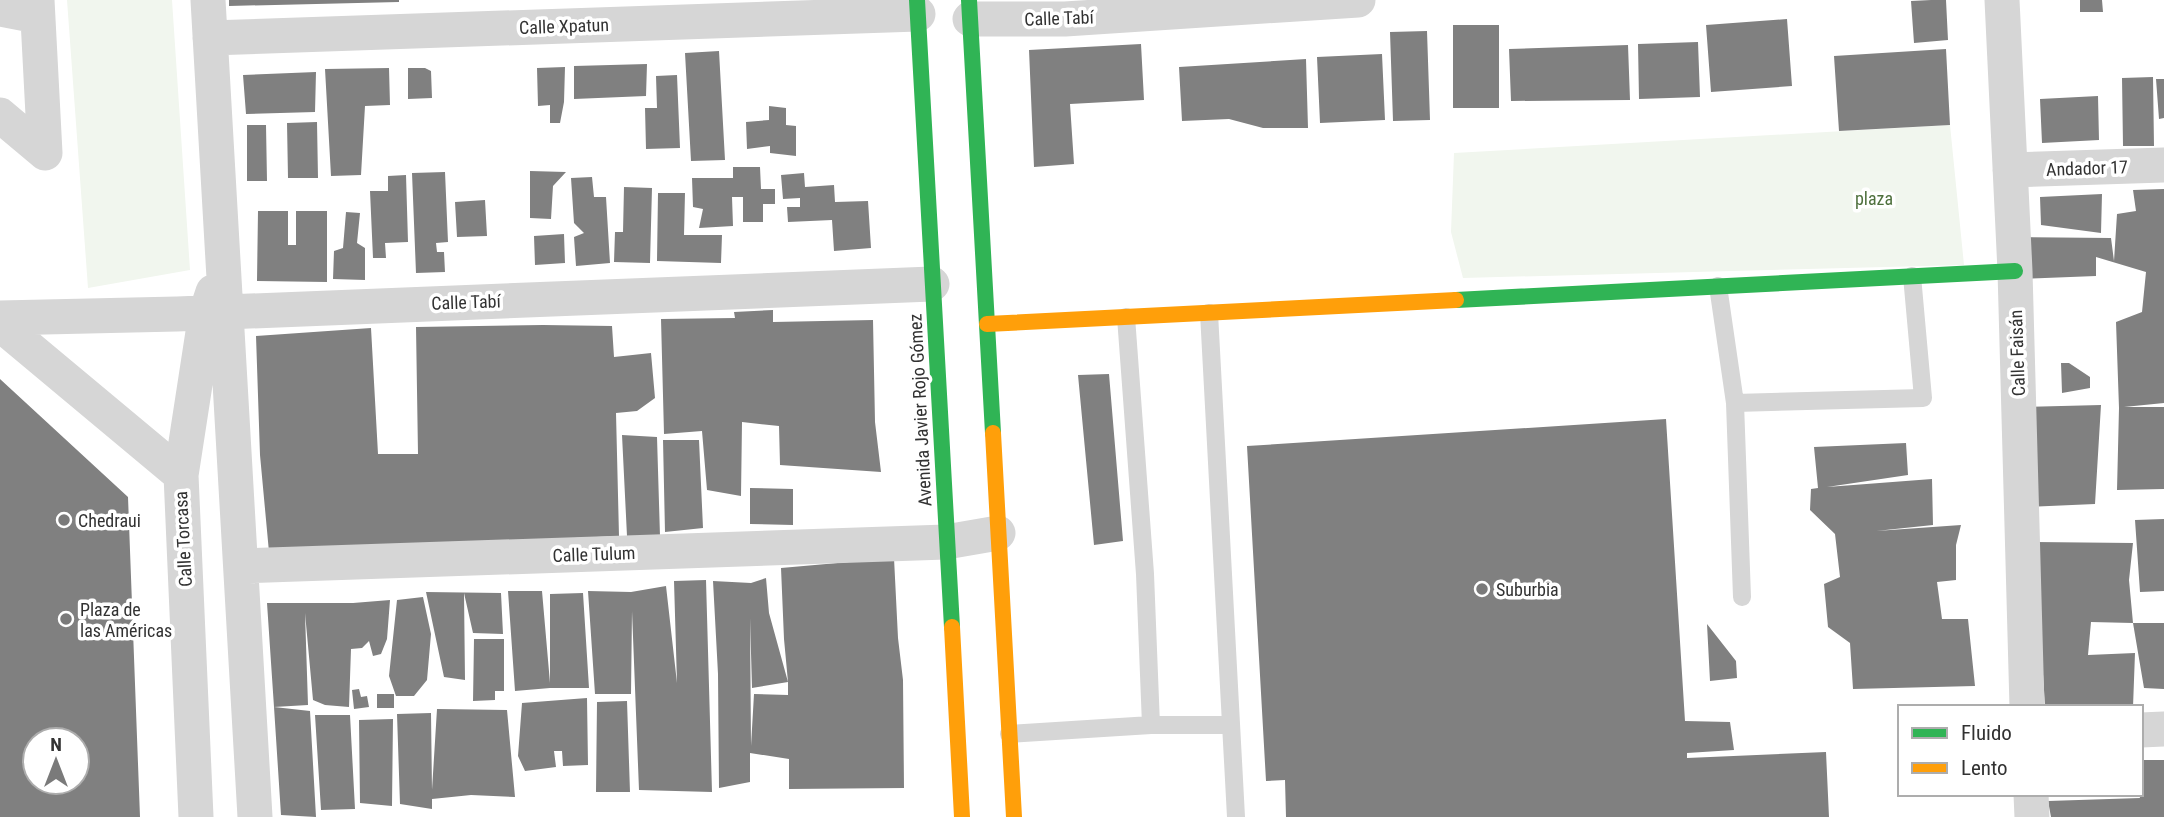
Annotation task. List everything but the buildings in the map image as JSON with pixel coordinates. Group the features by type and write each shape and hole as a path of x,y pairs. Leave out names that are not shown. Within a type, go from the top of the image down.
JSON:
{"main road":[{"name":"Avenida Javier Rojo Gómez","path":"917,7 962,817"},
{"path":"970,10 1014,817"},
{"path":"987,324 2015,271"}],"street":[{"name":"Calle Torcasa","path":"196,817 181,475 216,312 223,266 208,0"},
{"name":"Calle Tabí","path":"970,10 1065,19 1358,0"},
{"name":"Calle Faisán","path":"2002,0 2015,271 2027,705"},
{"name":"Calle Xpatun","path":"210,38 917,7"},
{"path":"0,9 37,8 46,153 0,115"},
{"name":"Andador 17","path":"2010,170 2164,165"},
{"name":"Calle Tabí","path":"0,318 932,284"},
{"name":"Calle Torcasa","path":"216,312 242,566 255,817"},
{"path":"0,324 181,475"},
{"name":"Calle Tulum","path":"242,566 946,542 998,533"},
{"path":"2143,730 2164,729"},
{"path":"2031,796 2032,817"},
{"path":"950,817 962,817"}],"lane":[{"path":"1735,403 1923,398 1912,276"},
{"path":"1718,286 1735,403 1742,597"},
{"path":"1209,313 1236,817"},
{"path":"1126,317 1145,574 1151,726"},
{"path":"1009,734 1151,726 1231,726"}],"green space":[{"path":"67,0 172,0 190,270 88,288"},
{"name":"plaza","path":"1950,125 1964,265 1463,278 1451,232 1454,153"}],"traffic: fast":[{"path":"917,0 952,627"},
{"path":"969,0 993,433"},
{"path":"1456,300 2015,271"}],"traffic: slow":[{"path":"987,324 1456,300"},
{"path":"993,433 1014,817"},
{"path":"952,627 962,817"}],"place":[{"name":"Chedraui","path":"64,520"},
{"name":"Suburbia","path":"1482,589"},
{"name":"Plaza de las Américas","path":"66,619"}]}
